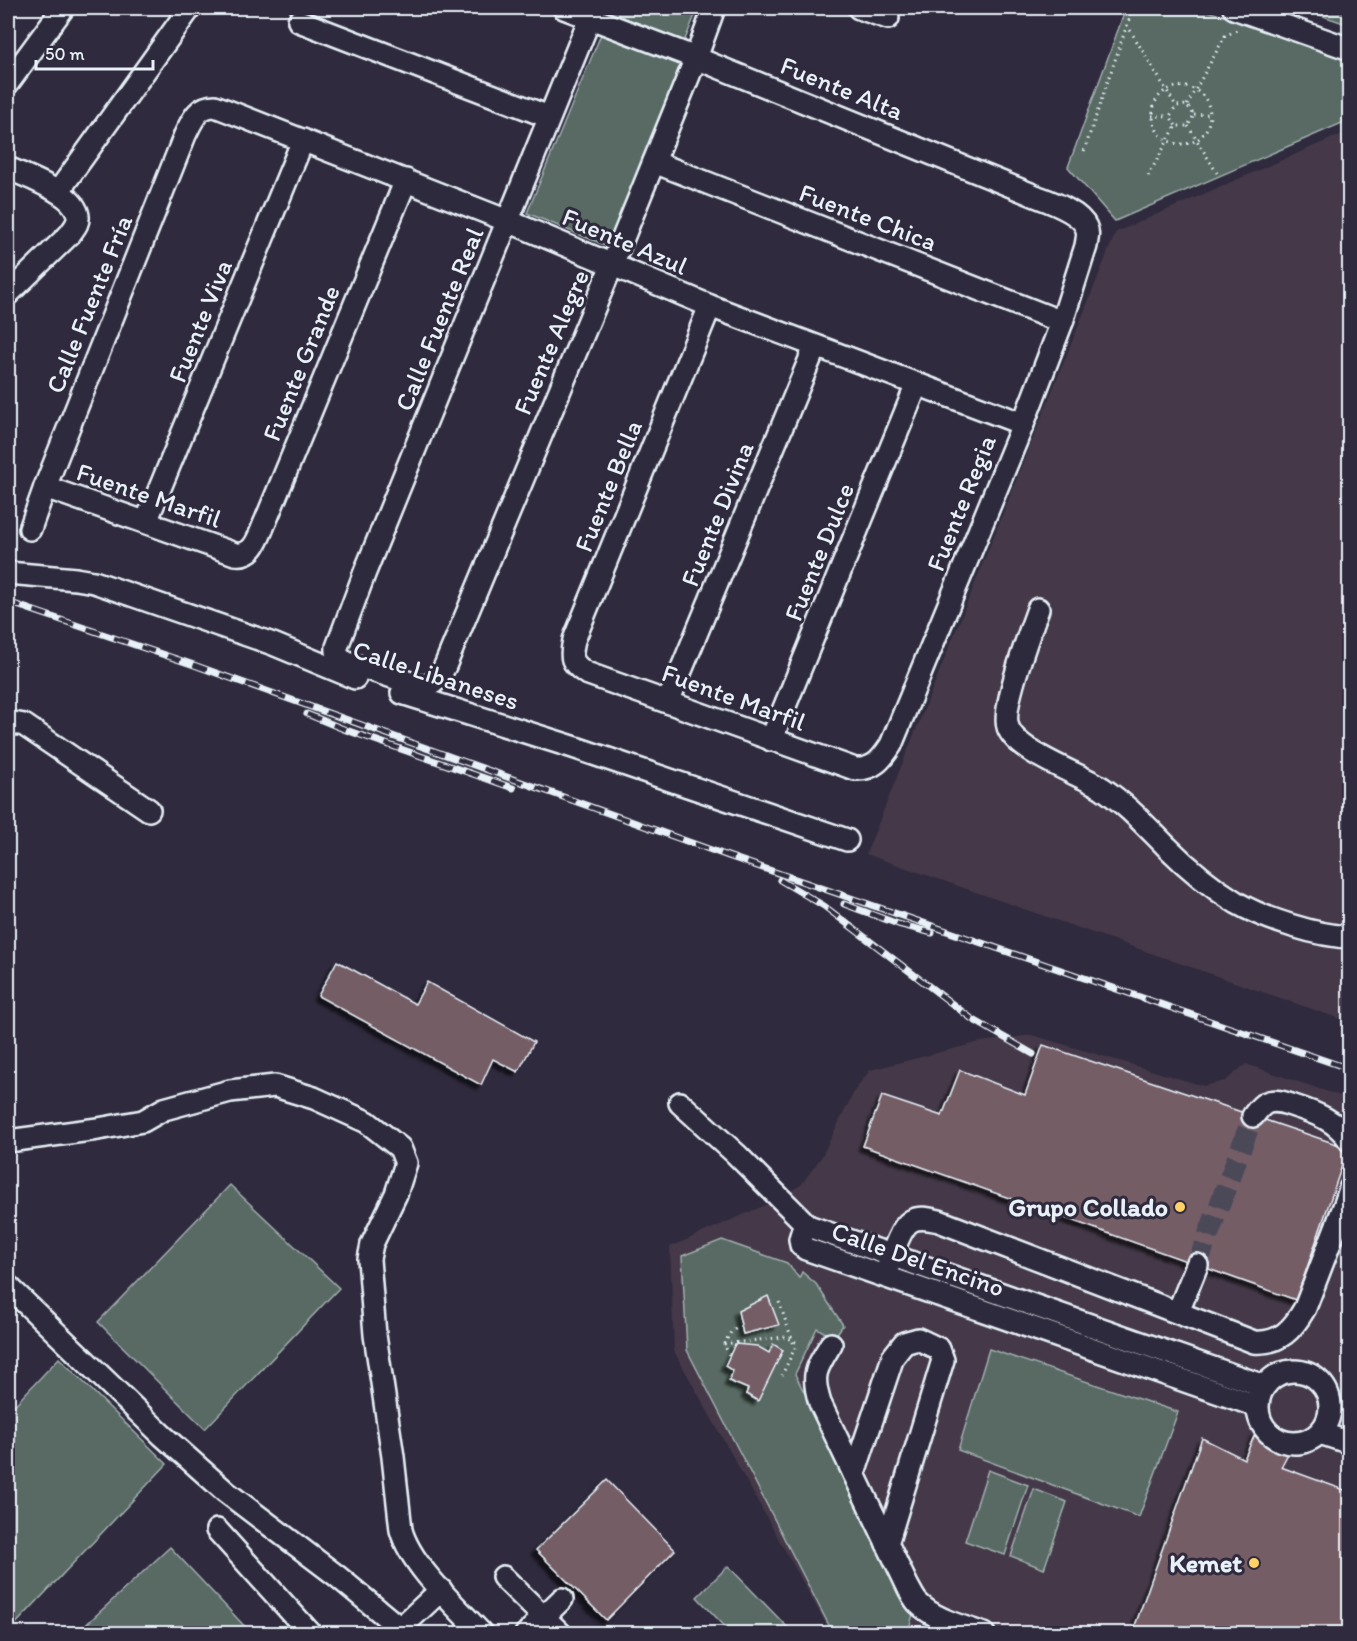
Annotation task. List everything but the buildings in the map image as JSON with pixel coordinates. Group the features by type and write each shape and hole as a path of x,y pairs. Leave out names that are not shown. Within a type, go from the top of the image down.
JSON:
{"street":[{"path":"8,83 63,8"},
{"path":"64,196 190,8"},
{"name":"Fuente Alta","path":"564,8 592,13 696,58 1058,205 1082,221 1088,235"},
{"name":"Fuente Alegre","path":"423,687 428,686 439,677 445,666 612,265 714,8"},
{"path":"859,8 888,18"},
{"path":"1234,8 1350,49"},
{"name":"Calle Fuente Real","path":"423,687 343,660 337,652 340,637 592,13"},
{"path":"299,21 549,117"},
{"name":"Fuente Azul","path":"209,106 215,106 406,180 710,306 1023,424"},
{"name":"Calle Fuente Fría","path":"30,528 185,135 199,111 209,106"},
{"name":"Fuente Viva","path":"146,522 303,140"},
{"name":"Fuente Chica","path":"654,162 1062,322"},
{"path":"8,168 64,196 76,211 78,218 70,234 8,294"},
{"name":"Fuente Grande","path":"235,554 246,554 252,550 266,520 406,180"},
{"name":"Fuente Regia","path":"855,769 867,768 880,761 891,745 1023,424 1062,322 1088,235"},
{"name":"Fuente Bella","path":"595,676 577,667 571,654 574,640 710,306"},
{"name":"Fuente Divina","path":"668,702 815,347"},
{"name":"Fuente Dulce","path":"771,740 917,384"},
{"name":"Fuente Marfil","path":"45,487 235,554"},
{"name":"Calle Libaneses","path":"8,573 94,582 273,644 365,682 573,747 847,840"},
{"path":"1038,609 1023,648 1006,716 1008,728 1016,740 1117,799 1133,811 1168,848 1205,881 1239,904 1284,924 1334,937 1350,937"},
{"name":"Fuente Marfil","path":"595,676 855,769"},
{"path":"8,722 24,726 148,810"},
{"path":"8,1141 98,1130 143,1121 164,1108 230,1091 275,1086 314,1098 367,1122 400,1148 406,1163 396,1194 372,1244 369,1259 375,1335 393,1456 401,1530 404,1542 416,1560 483,1634"},
{"path":"1253,1116 1259,1107 1266,1103 1282,1102 1323,1117 1345,1134 1350,1141"},
{"path":"680,1103 736,1154 808,1226"},
{"path":"885,1276 903,1228 910,1221 927,1218 1254,1342 1267,1343 1278,1339 1298,1321 1350,1189"},
{"name":"Calle Del Encino","path":"1257,1406 803,1247 801,1235 803,1229 808,1226 1264,1386"},
{"path":"1179,1312 1197,1265"},
{"path":"8,1286 162,1435 226,1492 337,1576 401,1631 441,1590"},
{"path":"854,1474 893,1357 904,1343 918,1339 939,1349 943,1360 887,1544"},
{"path":"831,1344 816,1369 816,1389 820,1403 908,1587 918,1603 933,1614 984,1634"},
{"path":"1296,1371 1313,1376 1326,1389 1340,1410 1320,1432 1301,1443 1280,1440 1263,1427 1257,1406 1264,1386 1278,1374 1296,1371"},
{"path":"1320,1432 1350,1443"},
{"path":"217,1530 311,1634"},
{"path":"503,1577 561,1634"},
{"path":"526,1634 562,1599"}],"path":[{"path":"1084,151 1132,8"},
{"path":"1127,25 1176,106"},
{"path":"1187,105 1226,36 1245,27"},
{"path":"1180,86 1196,90 1207,101 1210,108 1208,129 1203,136 1190,144 1176,145 1162,137 1157,131 1152,116 1155,103 1166,90 1180,86"},
{"path":"1176,106 1187,105"},
{"path":"1187,105 1194,115"},
{"path":"1170,116 1176,106"},
{"path":"1194,115 1210,114"},
{"path":"1188,126 1194,115"},
{"path":"1152,116 1170,116"},
{"path":"1170,116 1176,126"},
{"path":"1176,126 1188,126"},
{"path":"1148,176 1176,126"},
{"path":"1188,126 1217,173"},
{"path":"779,1302 795,1348 782,1375"},
{"path":"724,1344 731,1332 738,1327"},
{"path":"724,1344 784,1337 800,1344"},
{"path":"724,1344 729,1354"}],"shaded area":[{"path":"1349,131 1349,1022 866,854 1116,232"},
{"path":"1032,1035 1204,1086 1225,1081 1246,1064 1349,1099 1349,1633 831,1633 674,1351 670,1247 770,1203 801,1185 822,1156 855,1090 870,1070 980,1042"}],"green space":[{"path":"606,8 698,8 684,42 604,12"},
{"path":"1126,8 1199,8 1349,58 1349,120 1115,221 1068,167"},
{"path":"1300,8 1349,10 1349,25"},
{"path":"602,32 682,64 607,246 527,213"},
{"path":"230,1185 339,1288 205,1429 98,1322"},
{"path":"722,1240 787,1263 799,1278 802,1272 816,1284 843,1325 834,1338 817,1328 795,1374 914,1610 908,1633 833,1633 687,1350 682,1256"},
{"path":"989,1349 1178,1412 1139,1517 958,1450"},
{"path":"59,1358 167,1464 8,1632 8,1412"},
{"path":"988,1470 1028,1485 1005,1555 965,1541"},
{"path":"1034,1489 1067,1502 1044,1569 1011,1556"},
{"path":"170,1547 251,1633 77,1633"},
{"path":"728,1566 793,1633 731,1633 697,1597"}],"tunnel":[{"path":"1197,1265 1253,1116"}],"railway":[{"path":"8,602 194,665 728,856 1350,1069"},
{"path":"307,714 346,730 513,788"},
{"path":"780,880 824,906 972,1019 1033,1054"},
{"path":"844,904 898,924 932,933"}],"place":[{"name":"Grupo Collado","path":"1180,1207"},
{"name":"Kemet","path":"1254,1563"}]}
